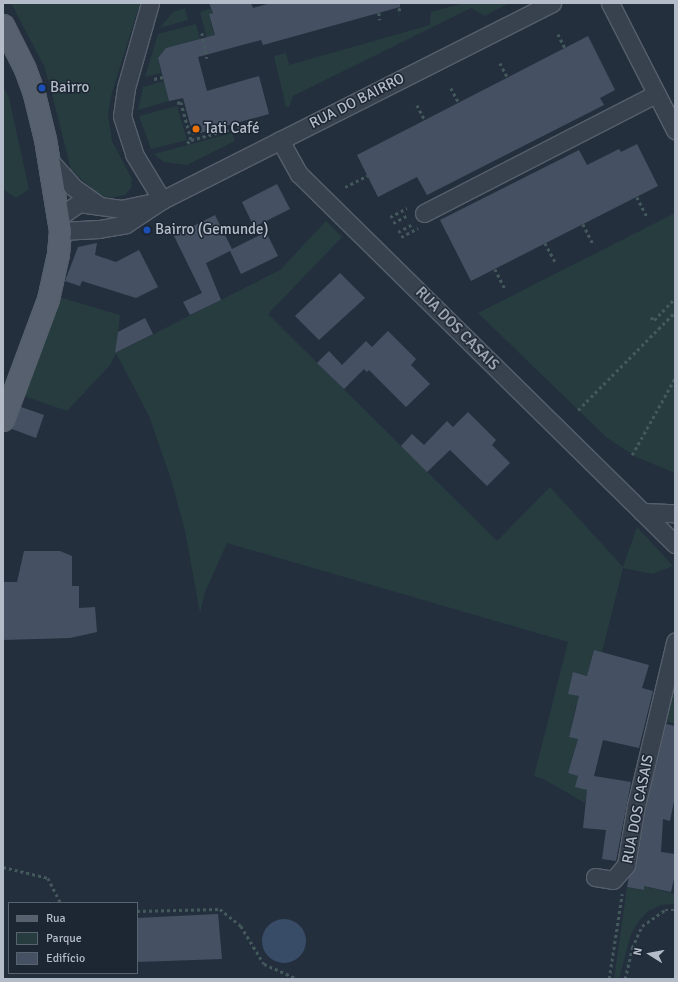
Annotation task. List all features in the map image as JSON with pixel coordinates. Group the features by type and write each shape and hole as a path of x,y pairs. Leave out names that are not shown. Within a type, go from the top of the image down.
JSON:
{"main road":[{"path":"3,25 25,69 34,94 49,160 59,224 58,254 48,299 3,420"}],"street":[{"path":"150,3 126,88 122,116 134,154 162,200"},
{"name":"RUA DO BAIRRO","path":"59,224 120,225 162,200 552,3"},
{"path":"610,3 675,130"},
{"path":"419,216 656,94"},
{"name":"RUA DOS CASAIS","path":"280,140 300,174 675,544"},
{"name":"RUA DO BAIRRO","path":"49,160 73,187 103,207"},
{"name":"RUA DO BAIRRO","path":"59,224 80,203 121,209 162,200"},
{"path":"642,512 675,513"},
{"name":"RUA DOS CASAIS","path":"626,865 636,806 675,642"},
{"path":"595,877 612,880 626,865"}],"path":[{"path":"399,8 401,14"},
{"path":"379,13 380,20"},
{"path":"202,33 207,59"},
{"path":"558,34 565,48"},
{"path":"500,63 508,78"},
{"path":"154,79 163,77"},
{"path":"451,88 458,103"},
{"path":"177,103 180,102 191,140"},
{"path":"417,105 425,120"},
{"path":"187,142 238,127 240,131"},
{"path":"345,187 367,176"},
{"path":"637,197 647,217"},
{"path":"390,217 419,216"},
{"path":"393,223 419,216"},
{"path":"398,232 419,216"},
{"path":"401,237 419,216"},
{"path":"583,224 593,244"},
{"path":"545,243 556,263"},
{"path":"494,269 505,289"},
{"path":"651,317 654,320 675,298"},
{"path":"578,410 675,312"},
{"path":"632,455 675,378"},
{"name":"RUA DOS CASAIS","path":"609,979 626,865"},
{"path":"3,867 48,878 60,902"},
{"path":"138,911 220,909 241,926 264,964 297,979"},
{"path":"625,979 632,948 642,926 665,910 675,910"}],"green space":[{"path":"11,3 140,3 111,96 108,114 112,141 132,179 131,188 125,195 109,198 97,193 71,170 44,66"},
{"path":"464,3 509,3 485,16 471,8 293,96 289,107 286,107 274,56 286,53 289,65 430,25 431,12"},
{"path":"185,8 188,20 160,28 173,12"},
{"path":"211,8 212,13 209,15 217,43 210,50 200,12"},
{"path":"196,24 200,39 166,48 158,58 161,73 145,77 158,34"},
{"path":"164,81 169,101 138,110 143,87"},
{"path":"3,86 9,98 29,189 16,198 3,189"},
{"path":"177,106 187,140 151,149 139,116"},
{"path":"232,133 235,141 187,165 164,162 154,154"},
{"path":"675,213 675,473 636,457 606,437 478,313"},
{"path":"326,221 342,237 268,314 497,541 550,487 623,567 637,527 673,566 652,574 623,568 602,652 594,650 587,676 574,672 569,693 589,699 576,706 569,736 578,739 568,773 578,776 576,787 587,790 585,803 545,780 534,776 568,642 227,543 205,592 200,613 185,531 171,479 149,416 116,353 280,270"},
{"path":"59,297 120,315 116,353 110,365 67,411 24,396"},
{"path":"675,682 675,724 666,721"},
{"path":"644,886 675,894 675,904 661,905 648,911 639,921 631,934 619,979 614,979 627,887 643,890"}],"water":[{"path":"284,919 296,923 302,929 306,941 302,953 296,959 284,963 272,959 266,953 262,941 266,929 272,923"}],"building":[{"path":"209,3 251,3 253,8 271,3 400,3 400,7 263,45 261,40 198,57 207,91 259,76 269,114 193,135 183,98 169,101 158,58 166,48 215,35 209,14 213,13"},
{"path":"588,36 615,90 600,98 604,105 427,195 417,177 378,197 357,155"},
{"path":"637,144 658,186 471,281 440,220 579,150 587,165 619,149 621,152"},
{"path":"277,184 290,209 254,227 242,202"},
{"path":"215,215 232,249 266,232 278,256 241,274 230,251 206,263 221,300 190,315 183,302 202,293 174,236"},
{"path":"97,243 95,255 116,262 139,250 158,287 136,298 82,281 80,286 65,281 78,247"},
{"path":"340,273 365,298 319,340 295,316"},
{"path":"145,318 153,334 115,353 118,332"},
{"path":"388,331 416,359 411,365 430,384 406,407 369,370 367,372 364,369 344,389 317,363 329,351 342,365 366,341 372,347"},
{"path":"21,407 44,415 36,438 12,429"},
{"path":"468,412 496,440 492,445 510,463 487,486 450,450 427,472 401,446 412,434 424,445 447,421 453,427"},
{"path":"24,551 60,551 72,556 72,586 79,586 79,608 95,607 97,632 70,638 3,640 3,582 17,582"},
{"path":"594,650 649,665 642,688 653,691 639,748 603,740 594,776 631,782 616,861 602,859 606,830 583,828 587,790 575,787 578,776 568,773 578,739 569,737 579,696 568,694 573,672 587,676"},
{"path":"666,724 675,726 675,796 670,821 663,819 661,852 675,854 675,874 671,892 644,886 644,890 627,887 629,877 636,867 646,808"},
{"path":"218,914 222,959 138,962 138,918"}],"place":[{"name":"Bairro","path":"42,88"},
{"name":"Tati Café","path":"196,129"},
{"name":"Bairro (Gemunde)","path":"147,230"}]}
